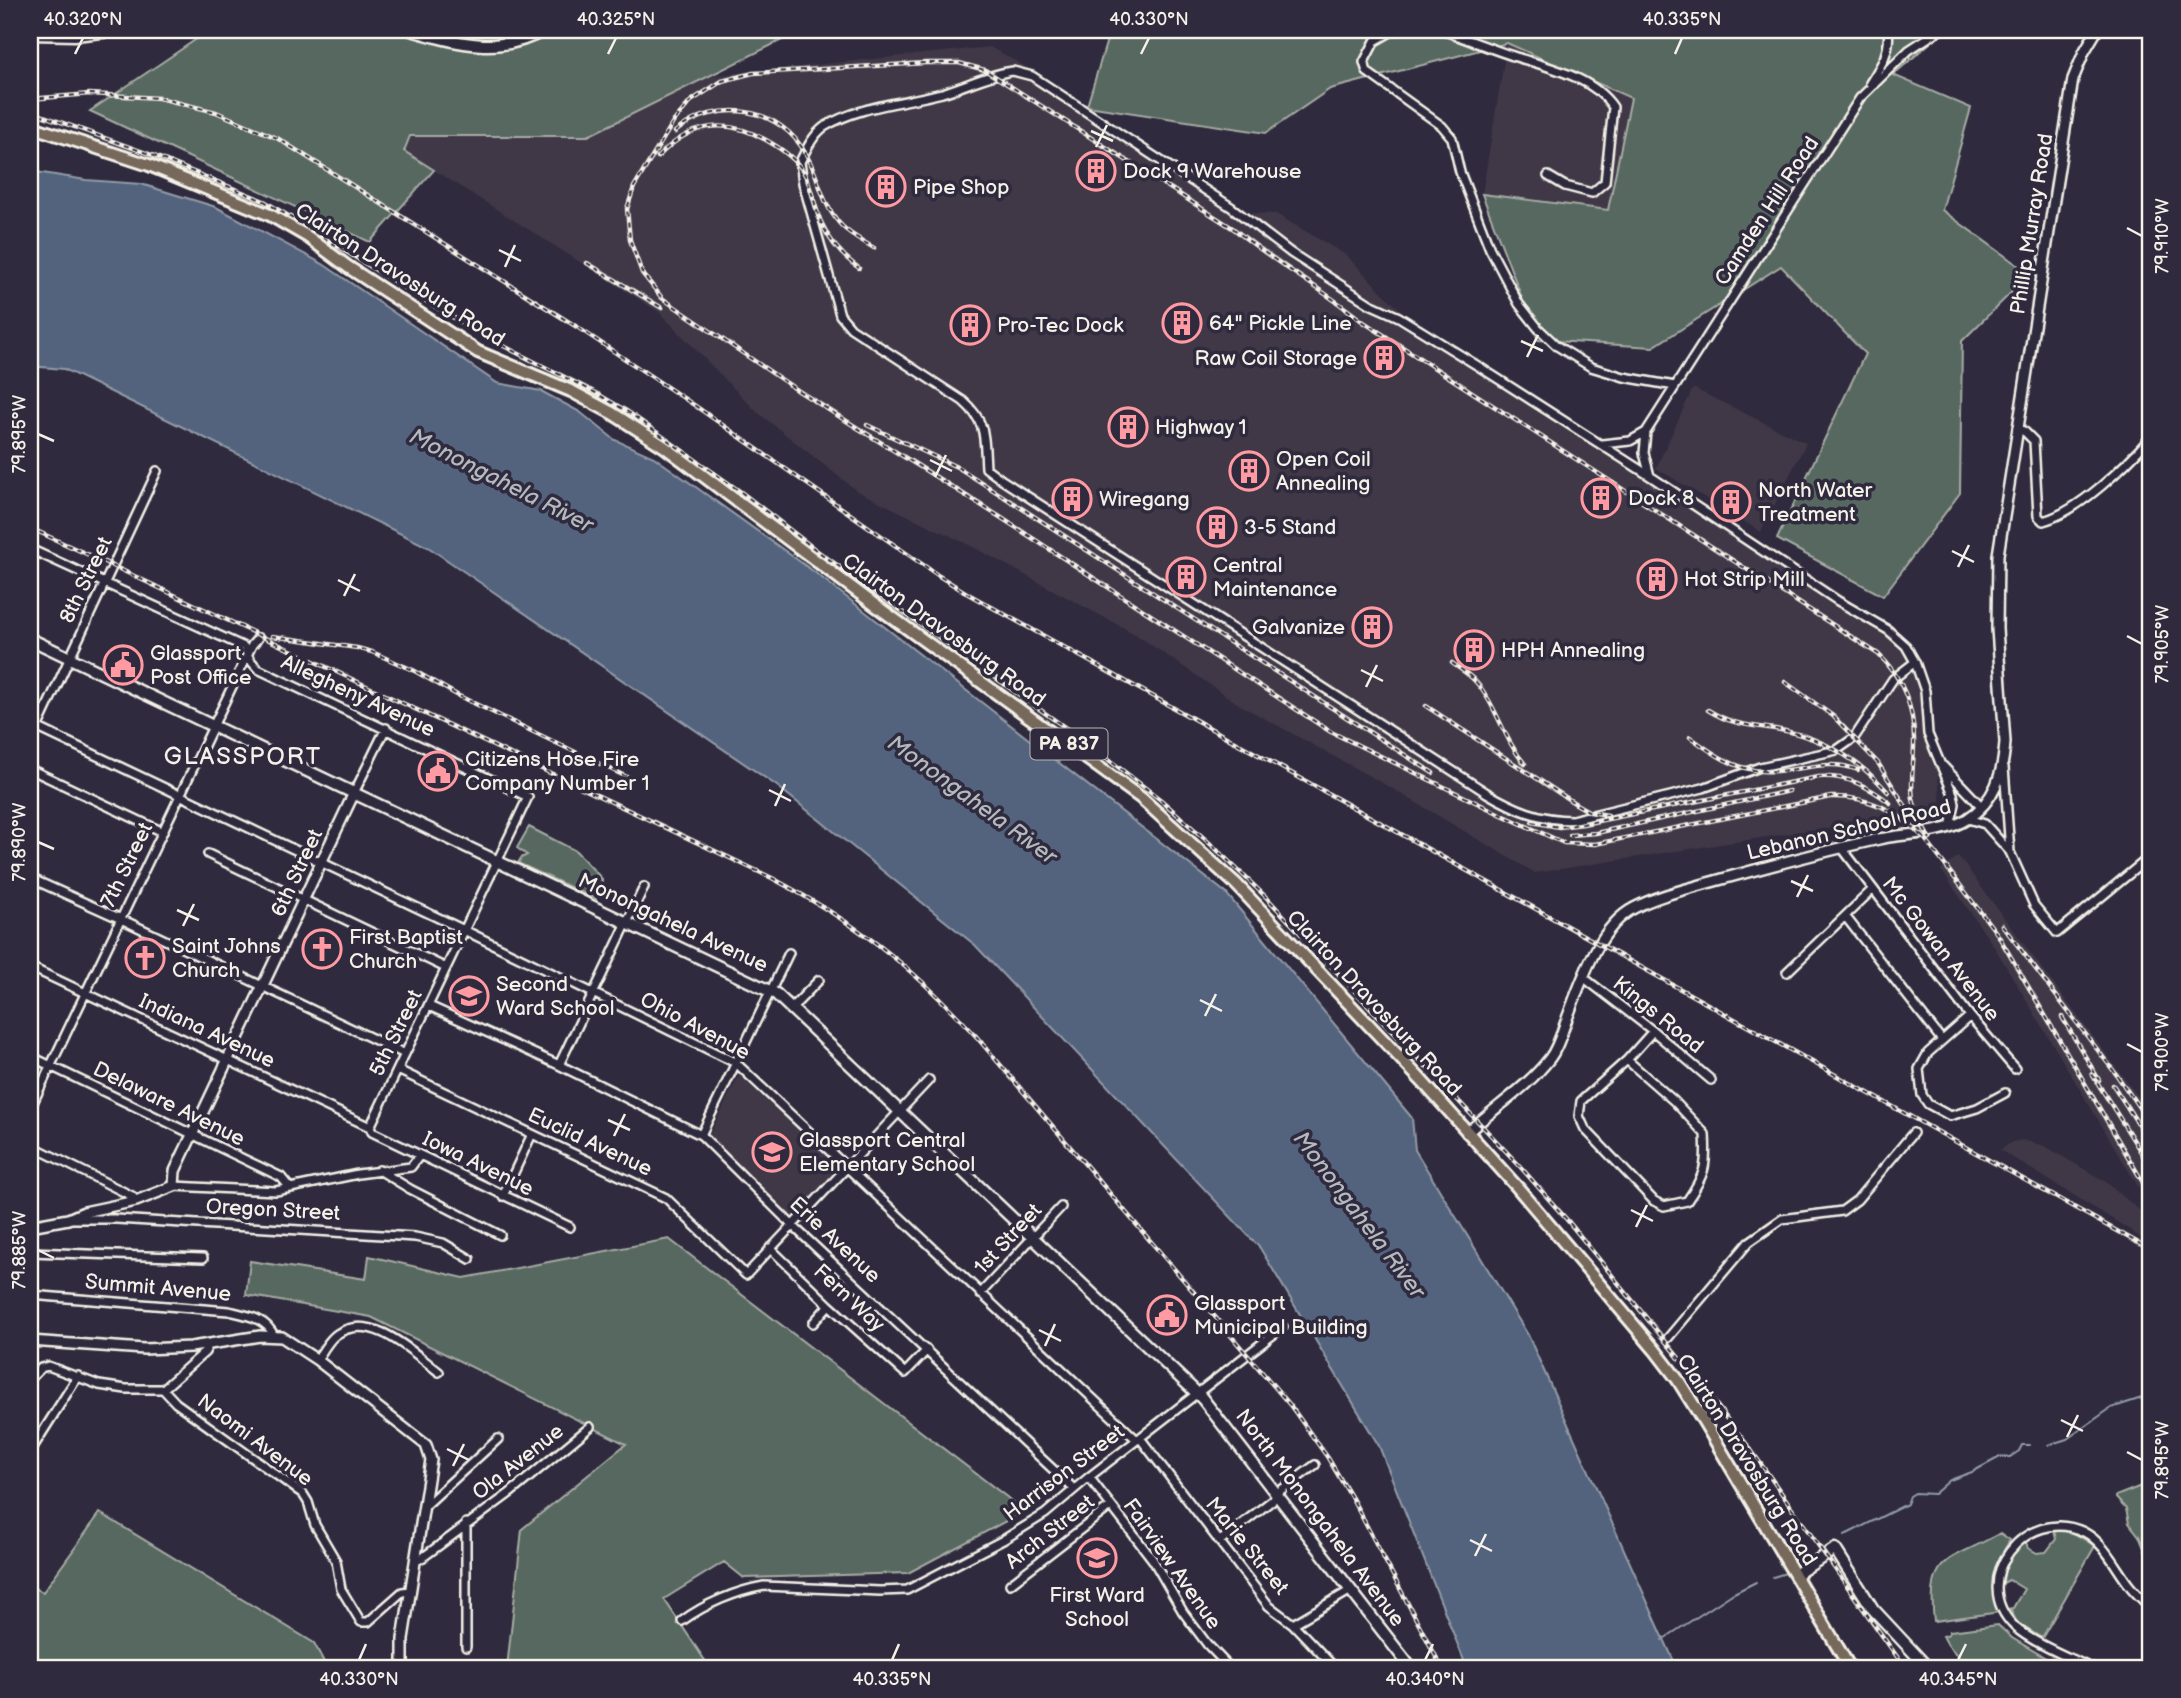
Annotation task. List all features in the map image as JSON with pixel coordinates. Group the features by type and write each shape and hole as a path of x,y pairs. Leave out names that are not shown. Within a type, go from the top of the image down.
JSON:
{"main road":[{"path":"30,34 75,35 119,30"},
{"path":"411,30 480,47 501,46 520,41 544,30"},
{"name":"Clairton Dravosburg Road","path":"30,126 149,165 271,215 478,352 571,391 612,413 664,447 1097,765 1179,830 1287,936 1518,1188 1678,1381 1850,1668"},
{"name":"Monongahela Avenue","path":"30,639 771,991 1197,1392"},
{"name":"North Monongahela Avenue","path":"1197,1392 1411,1668"},
{"path":"1796,1575 1835,1549 1873,1609 1928,1668"}],"street":[{"path":"1394,30 1376,41 1364,62 1367,72 1442,126 1452,138 1460,172 1490,249 1519,304 1557,346 1591,367 1624,377 1675,386"},
{"path":"1442,30 1563,72 1605,96 1613,107 1605,182 1592,193 1565,186 1548,176"},
{"path":"1860,98 1882,66 1890,43 1888,30"},
{"name":"Camden Hill Road","path":"1646,432 1860,98 1909,50 1940,30"},
{"name":"Phillip Murray Road","path":"2017,428 2073,79 2097,30"},
{"path":"1915,662 1893,679 1854,738 1837,750 1760,766 1703,788 1572,820 1535,816 1507,805 986,468 985,440 978,414 963,401 851,328 840,315 803,183 800,162 821,130 840,118 950,90 998,73 1013,71 1032,76 1231,207 1291,253 1370,304 1399,317 1601,444 1838,601 1888,630 1906,646 1915,662 1924,691 1928,734 1953,794 1955,804 1950,827"},
{"path":"2017,428 2034,441 2038,516 2043,521 2088,496 2126,464 2151,436"},
{"name":"Lebanon School Road","path":"1467,1133 1534,1077 1551,1057 1583,978 1606,934 1622,916 1634,908 1676,892 1842,848 1950,827 1968,819 1993,793 2004,766 2005,742 1996,593 2000,542 2017,428"},
{"path":"1601,444 1630,441 1646,432"},
{"path":"1646,432 1644,453 1650,476"},
{"name":"8th Street","path":"30,743 33,726 69,658 157,471"},
{"name":"Allegheny Avenue","path":"30,549 244,647 258,669 528,797"},
{"name":"7th Street","path":"30,1109 248,653 258,638"},
{"name":"Ohio Avenue","path":"33,726 464,930 736,1063 1138,1439"},
{"name":"6th Street","path":"174,1186 175,1171 386,728"},
{"path":"1938,760 1982,807"},
{"path":"2004,766 2010,852"},
{"path":"34,771 163,832"},
{"name":"5th Street","path":"371,1129 528,797"},
{"path":"1968,819 1985,824 2010,852 2034,905 2057,933 2151,856"},
{"name":"Mc Gowan Avenue","path":"1842,848 1970,1016 2015,1069"},
{"path":"208,854 446,968"},
{"path":"30,878 405,1054"},
{"path":"559,1065 644,887"},
{"path":"1787,972 1872,890"},
{"path":"1845,916 1941,1039"},
{"path":"701,1135 789,953"},
{"name":"Indiana Avenue","path":"30,967 371,1129"},
{"name":"Kings Road","path":"1583,978 1653,1031 1711,1080"},
{"path":"792,1008 819,980"},
{"name":"Erie Avenue","path":"429,1006 559,1065 701,1135 792,1225 1074,1489"},
{"path":"1970,1016 1928,1053 1919,1069 1922,1095 1927,1104 1950,1116 1984,1105 2005,1093"},
{"path":"1627,1060 1688,1114 1705,1134 1706,1163 1701,1182 1686,1201 1664,1206 1645,1194 1585,1129 1580,1116 1581,1101 1627,1060 1653,1031"},
{"name":"Delaware Avenue","path":"30,1056 281,1177 290,1188"},
{"name":"Euclid Avenue","path":"398,1070 666,1198 746,1275 770,1248"},
{"path":"770,1248 929,1080"},
{"name":"Iowa Avenue","path":"371,1129 570,1227"},
{"path":"1668,1338 1749,1242 1782,1219 1842,1211 1857,1200 1913,1133"},
{"path":"503,1196 532,1134"},
{"path":"30,1145 132,1196 136,1201"},
{"path":"30,1226 136,1201 174,1186 276,1191 379,1170 411,1167 420,1155"},
{"path":"351,1165 358,1174"},
{"path":"379,1170 400,1184 500,1235"},
{"name":"1st Street","path":"980,1294 1061,1207"},
{"name":"Oregon Street","path":"68,1219 415,1237 443,1243 470,1259"},
{"name":"Fern Way","path":"770,1248 829,1306 905,1373 927,1350"},
{"path":"30,1252 203,1258"},
{"name":"Summit Avenue","path":"30,1295 229,1311 249,1315 264,1322 272,1329 274,1336"},
{"path":"813,1323 829,1306"},
{"name":"Harrison Street","path":"682,1621 695,1611 750,1588 764,1586 907,1590 1003,1541 1045,1514 1283,1327"},
{"path":"317,1360 334,1335 348,1329 368,1328 395,1338 439,1372"},
{"path":"30,1341 144,1349 274,1336 289,1341 317,1360 426,1445 431,1460 402,1639 403,1668"},
{"path":"30,1379 41,1368 48,1366 99,1385 126,1389 163,1389 205,1352 209,1344"},
{"path":"30,1452 78,1376"},
{"name":"Naomi Avenue","path":"163,1389 176,1403 303,1493 315,1525 336,1561 341,1589 361,1622 368,1622 402,1592 411,1591"},
{"name":"Ola Avenue","path":"415,1560 422,1558 510,1493 590,1427"},
{"path":"425,1506 498,1439"},
{"name":"Marie Street","path":"1138,1439 1269,1606 1293,1624 1335,1668"},
{"path":"1220,1541 1315,1465"},
{"name":"Fairview Avenue","path":"1089,1477 1153,1560 1183,1612 1207,1644 1230,1668"},
{"name":"Arch Street","path":"1010,1584 1111,1506"},
{"name":"Ola Avenue","path":"466,1524 466,1647"},
{"path":"2091,1668 2026,1635 2015,1627 2006,1614 1998,1594 1999,1573 2008,1552 2017,1542 2030,1534 2059,1526 2085,1533 2099,1542 2131,1588 2151,1608"},
{"path":"1293,1624 1351,1590"}],"shaded area":[{"path":"1507,43 1631,98 1608,210 1482,194"},
{"path":"990,47 1035,72 1217,191 1245,213 1276,214 1346,255 1405,315 1599,436 1905,638 1915,651 1927,685 1941,804 1929,818 1800,832 1535,873 1393,789 1240,705 1135,634 975,548 857,491 757,412 659,312 404,151 410,136 588,136 709,76"},
{"name":"North Water Treatment","path":"1693,388 1806,443 1761,532 1656,468"},
{"path":"1958,856 2151,1114 2151,1208 1995,948 1941,870"},
{"name":"Glassport Central Elementary School","path":"739,1075 835,1165 837,1171 795,1215 788,1214 708,1138"},
{"path":"2022,1140 2045,1146 2106,1182 2151,1220 2151,1246 2130,1230 2000,1150 2012,1142"}],"green space":[{"path":"210,30 802,30 588,136 410,136 404,151 434,170 370,242 90,111"},
{"path":"1110,30 1945,30 1893,75 1971,108 1942,210 2030,274 1962,341 1960,493 1883,596 1777,539 1865,354 1781,266 1653,347 1538,340 1482,194 1608,210 1631,98 1507,43 1330,89 1266,133 1087,106"},
{"path":"529,827 576,851 602,879 596,899 518,863 527,855 517,848"},
{"path":"669,1239 1025,1511 908,1573 744,1578 724,1562 664,1599 710,1668 507,1668 522,1529 626,1444 371,1317 246,1295 250,1261 366,1279 369,1256 464,1278"},
{"path":"2151,1482 2151,1566 2139,1536 2129,1523 2126,1509 2116,1496"},
{"path":"100,1513 314,1643 327,1668 30,1668 30,1586 43,1592"},
{"path":"2054,1531 2072,1532 2095,1546 2042,1638 2017,1623 2011,1610 2007,1609 2013,1608 2024,1589 2009,1580 2003,1583 2009,1560 2021,1546 2026,1542 2028,1548 2037,1553 2046,1552 2056,1539"},
{"path":"2000,1533 2010,1540 1999,1560 1993,1582 1995,1600 2001,1612 1934,1621 1934,1583 1938,1571 1955,1556"},
{"path":"1998,1625 2012,1638 2054,1663 2050,1668 1968,1668 1943,1636 1950,1631"}],"water":[{"name":"Monongahela River","path":"30,171 86,180 141,184 216,207 323,264 497,383 541,391 580,412 615,440 654,457 813,571 1226,893 1412,1118 1415,1150 1528,1335 1677,1668 1467,1668 1379,1446 1260,1248 975,945 777,786 428,547 64,369 30,366"}],"waterway":[{"path":"2048,1445 2067,1439 2111,1408 2151,1395"},
{"path":"1845,1535 1907,1504 1910,1496 1915,1493 1934,1494 1950,1480 2000,1457 2010,1457 2019,1451 2022,1445 2029,1445"},
{"path":"1773,1577 1786,1573"},
{"path":"1662,1640 1732,1594 1756,1582"}],"railway":[{"path":"1922,836 1881,806 1858,799 1831,797 1595,844 1564,843 1331,732 1000,517 797,390 662,298 642,273 630,240 627,209 634,187 674,121 691,101 722,81 753,73 926,63 959,63 985,70 1234,229 1362,321 1878,654 1901,684 1910,707 1914,731 1913,799 1930,839"},
{"path":"30,99 90,94 159,98 216,112 277,138 577,327 970,595 2151,1250"},
{"path":"30,111 152,155 264,201 480,334 628,412 1087,743 1161,800 1268,899 1517,1163 1568,1221 1751,1450 1905,1668"},
{"path":"675,132 692,121 728,111 765,117 781,126 796,139 807,156 836,219 849,232 874,248"},
{"path":"658,157 683,137 709,127 736,128 766,140 786,153 799,166 806,177 828,235 842,253 859,268"},
{"path":"587,263 662,308"},
{"path":"867,425 959,468 1433,773"},
{"path":"30,528 772,878 830,912 881,947 928,987 975,1035 1290,1405 1328,1458 1353,1500 1442,1668"},
{"path":"272,636 372,652 629,778"},
{"path":"1452,663 1483,690 1511,744 1525,764"},
{"path":"1785,682 1833,716 1878,763 1913,818"},
{"path":"1426,706 1576,804 1590,812 1608,815"},
{"path":"1708,710 1733,722 1792,732 1823,743 1851,759 1888,792"},
{"path":"1690,737 1724,759 1752,770 1775,771 1822,765 1846,766 1858,770"},
{"path":"1532,822 1559,827 1583,824 1818,777 1857,783 1890,803"},
{"path":"1570,835 1596,833 1789,791"},
{"path":"1922,835 1998,935 2151,1196"},
{"path":"2002,925 2116,1074 2151,1125"},
{"path":"2062,1017 2099,1080"},
{"path":"2092,1074 2151,1168"},
{"path":"2113,1085 2151,1144"}],"place":[{"name":"Dock 9 Warehouse","path":"1096,171"},
{"name":"Pipe Shop","path":"886,187"},
{"name":"64\" Pickle Line","path":"1182,323"},
{"name":"Pro-Tec Dock","path":"970,325"},
{"name":"Raw Coil Storage","path":"1384,358"},
{"name":"Highway 1","path":"1128,427"},
{"name":"Open Coil Annealing","path":"1249,471"},
{"name":"Dock 8","path":"1601,498"},
{"name":"Wiregang","path":"1072,499"},
{"name":"North Water Treatment","path":"1731,502"},
{"name":"3-5 Stand","path":"1217,527"},
{"name":"Central Maintenance","path":"1186,577"},
{"name":"Hot Strip Mill","path":"1657,579"},
{"name":"Galvanize","path":"1372,627"},
{"name":"HPH Annealing","path":"1474,650"},
{"name":"Glassport Post Office","path":"123,665"},
{"name":"Citizens Hose Fire Company Number 1","path":"438,771"},
{"name":"First Baptist Church","path":"322,949"},
{"name":"Saint Johns Church","path":"145,958"},
{"name":"Second Ward School","path":"469,996"},
{"name":"Glassport Central Elementary School","path":"772,1152"},
{"name":"Glassport Municipal Building","path":"1167,1315"},
{"name":"First Ward School","path":"1097,1558"}],"district":[{"name":"GLASSPORT","path":"243,756"}]}
